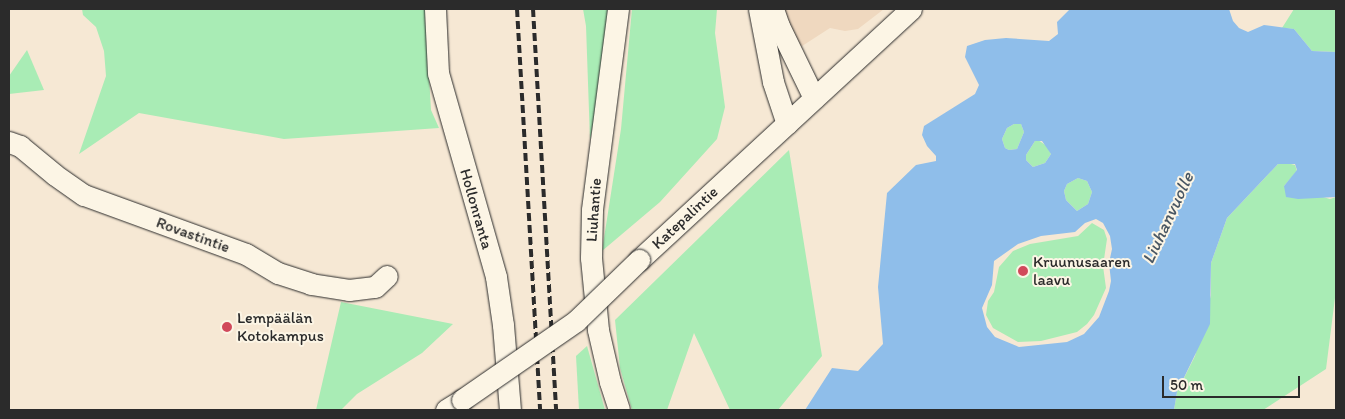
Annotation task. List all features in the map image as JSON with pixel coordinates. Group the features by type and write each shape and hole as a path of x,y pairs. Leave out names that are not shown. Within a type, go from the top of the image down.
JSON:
{"street":[{"name":"Hollonranta","path":"435,9 438,73 496,276 504,325 510,410"},
{"name":"Liuhantie","path":"618,9 592,210 591,258 598,330 610,382 619,410"},
{"path":"759,9 773,82 787,124"},
{"path":"773,9 779,26 814,98"},
{"name":"Katepalintie","path":"454,405 576,321 639,260 911,9"},
{"name":"Rovastintie","path":"9,142 20,146 84,195 246,254 278,273 312,284 349,290 375,287 387,276"}],"shaded area":[{"path":"783,9 884,9 858,29 845,31 830,28 799,48"}],"green space":[{"path":"82,9 425,9 431,110 439,128 284,139 139,113 79,154 106,76 104,51 96,27 83,15"},
{"path":"583,9 617,9 590,140 586,26"},
{"path":"632,9 717,9 715,33 725,107 717,139 660,202 602,251 621,129"},
{"path":"1294,9 1336,9 1336,52 1312,51 1294,29 1282,28"},
{"path":"27,50 44,90 9,94 9,76"},
{"path":"1014,124 1021,124 1024,132 1017,149 1009,150 1005,148 1002,139 1007,128"},
{"path":"1038,140 1047,146 1051,154 1045,163 1033,167 1026,160 1026,155 1035,141"},
{"path":"789,150 822,356 778,410 730,410 694,333 667,410 632,410 620,368 615,320"},
{"path":"1287,163 1295,165 1297,171 1284,186 1330,199 1336,197 1336,290 1326,369 1263,410 1174,410 1177,392 1195,356 1211,295 1211,263 1227,218 1278,164"},
{"path":"1078,178 1087,181 1092,192 1088,204 1077,211 1066,200 1064,191 1067,184"},
{"path":"1092,223 1104,230 1107,239 1103,266 1106,288 1094,315 1087,324 1077,332 1041,341 1018,342 993,328 986,315 988,301 994,292 999,267 1013,251 1030,244 1078,236"},
{"path":"341,302 453,324 422,353 357,394 341,410 316,410"},
{"path":"587,346 605,410 579,410 576,356"}],"water":[{"name":"Liuhanvuolle","path":"1070,9 1229,9 1233,21 1239,28 1248,32 1264,25 1294,29 1312,51 1336,52 1336,197 1298,199 1286,197 1284,186 1297,170 1295,164 1278,164 1227,218 1211,263 1210,324 1177,392 1174,410 805,410 832,368 858,371 883,344 878,287 887,193 916,165 936,161 936,156 927,146 922,135 924,126 975,94 979,85 965,57 967,46 985,40 1006,38 1049,41 1058,34 1057,22","holes":["1014,124 1021,124 1024,132 1017,149 1009,150 1005,148 1002,139 1007,128","1035,141 1042,141 1051,154 1045,163 1033,167 1026,160 1026,155","1078,178 1087,181 1092,192 1088,204 1077,211 1066,200 1064,191 1067,184","1096,219 1103,223 1110,236 1112,249 1109,263 1111,281 1099,317 1084,334 1067,342 1019,347 995,337 987,327 982,308 992,285 994,261 1018,244 1041,236 1075,232 1085,223"]}],"railway":[{"path":"517,9 540,410"},
{"path":"533,9 556,410"}],"place":[{"name":"Kruunusaaren laavu","path":"1023,271"},
{"name":"Lempäälän Kotokampus","path":"227,327"}]}
